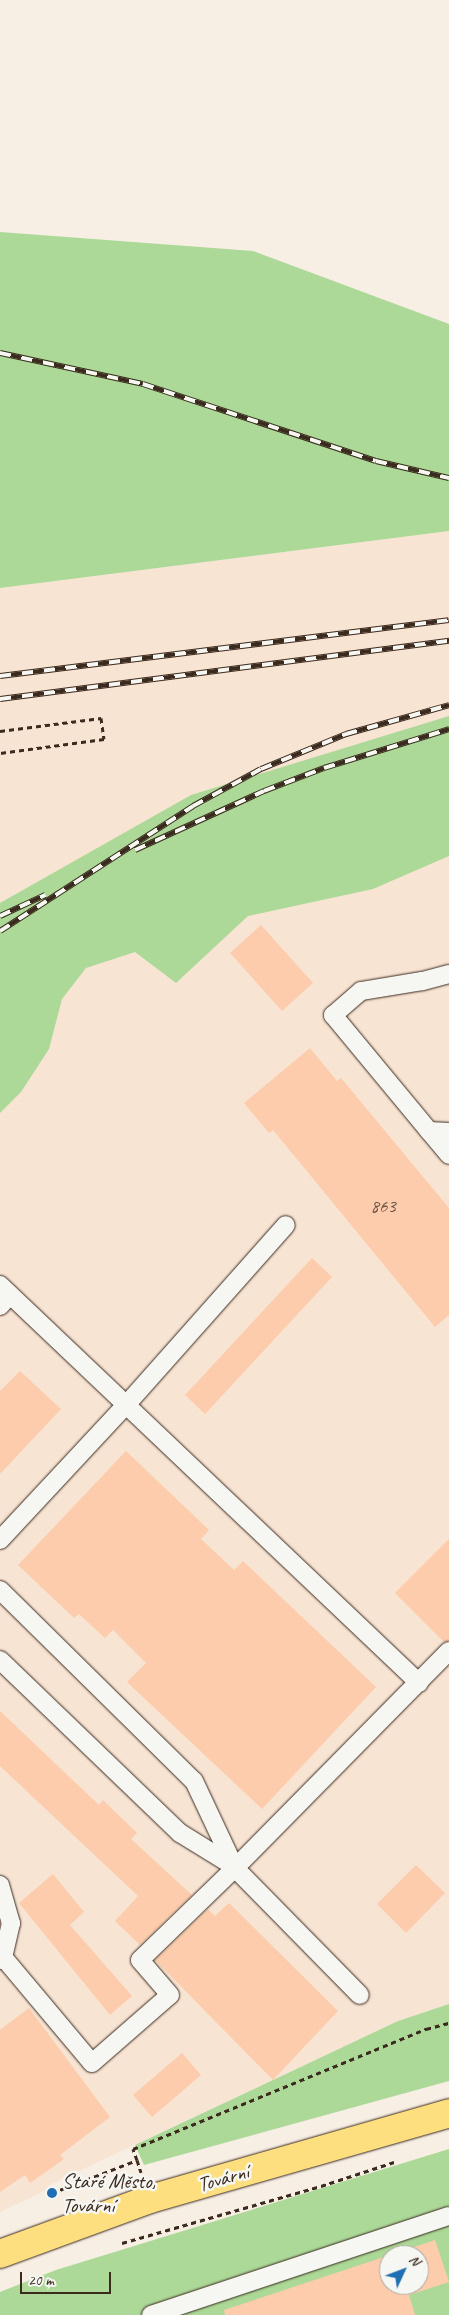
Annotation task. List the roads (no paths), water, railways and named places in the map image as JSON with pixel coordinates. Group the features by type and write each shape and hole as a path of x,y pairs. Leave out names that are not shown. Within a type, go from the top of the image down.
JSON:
{"main road":[{"name":"Tovární","path":"0,2254 150,2199 449,2113"}],"lane":[{"path":"449,974 422,981 361,991 333,1015 449,1155"},
{"path":"429,1131 449,1132"},
{"path":"0,1540 127,1404 286,1226"},
{"path":"3,1295 127,1404 419,1683"},
{"path":"0,1590 194,1781 235,1868"},
{"path":"0,1885 11,1923 2,1958 92,2063 170,1995 140,1960 235,1868 449,1652"},
{"path":"0,1660 180,1833 235,1868 360,1995"},
{"path":"420,2120 449,2119"},
{"path":"151,2315 449,2216"}],"railway":[{"path":"0,353 143,384 376,461 449,478"},
{"path":"0,676 449,620"},
{"path":"0,699 449,641"},
{"path":"0,931 193,806 261,769 346,734 449,705"},
{"path":"135,850 264,791 324,768 449,729"},
{"path":"0,916 45,895"}],"place":[{"name":"Staré Město, Tovární","path":"52,2193"}]}
